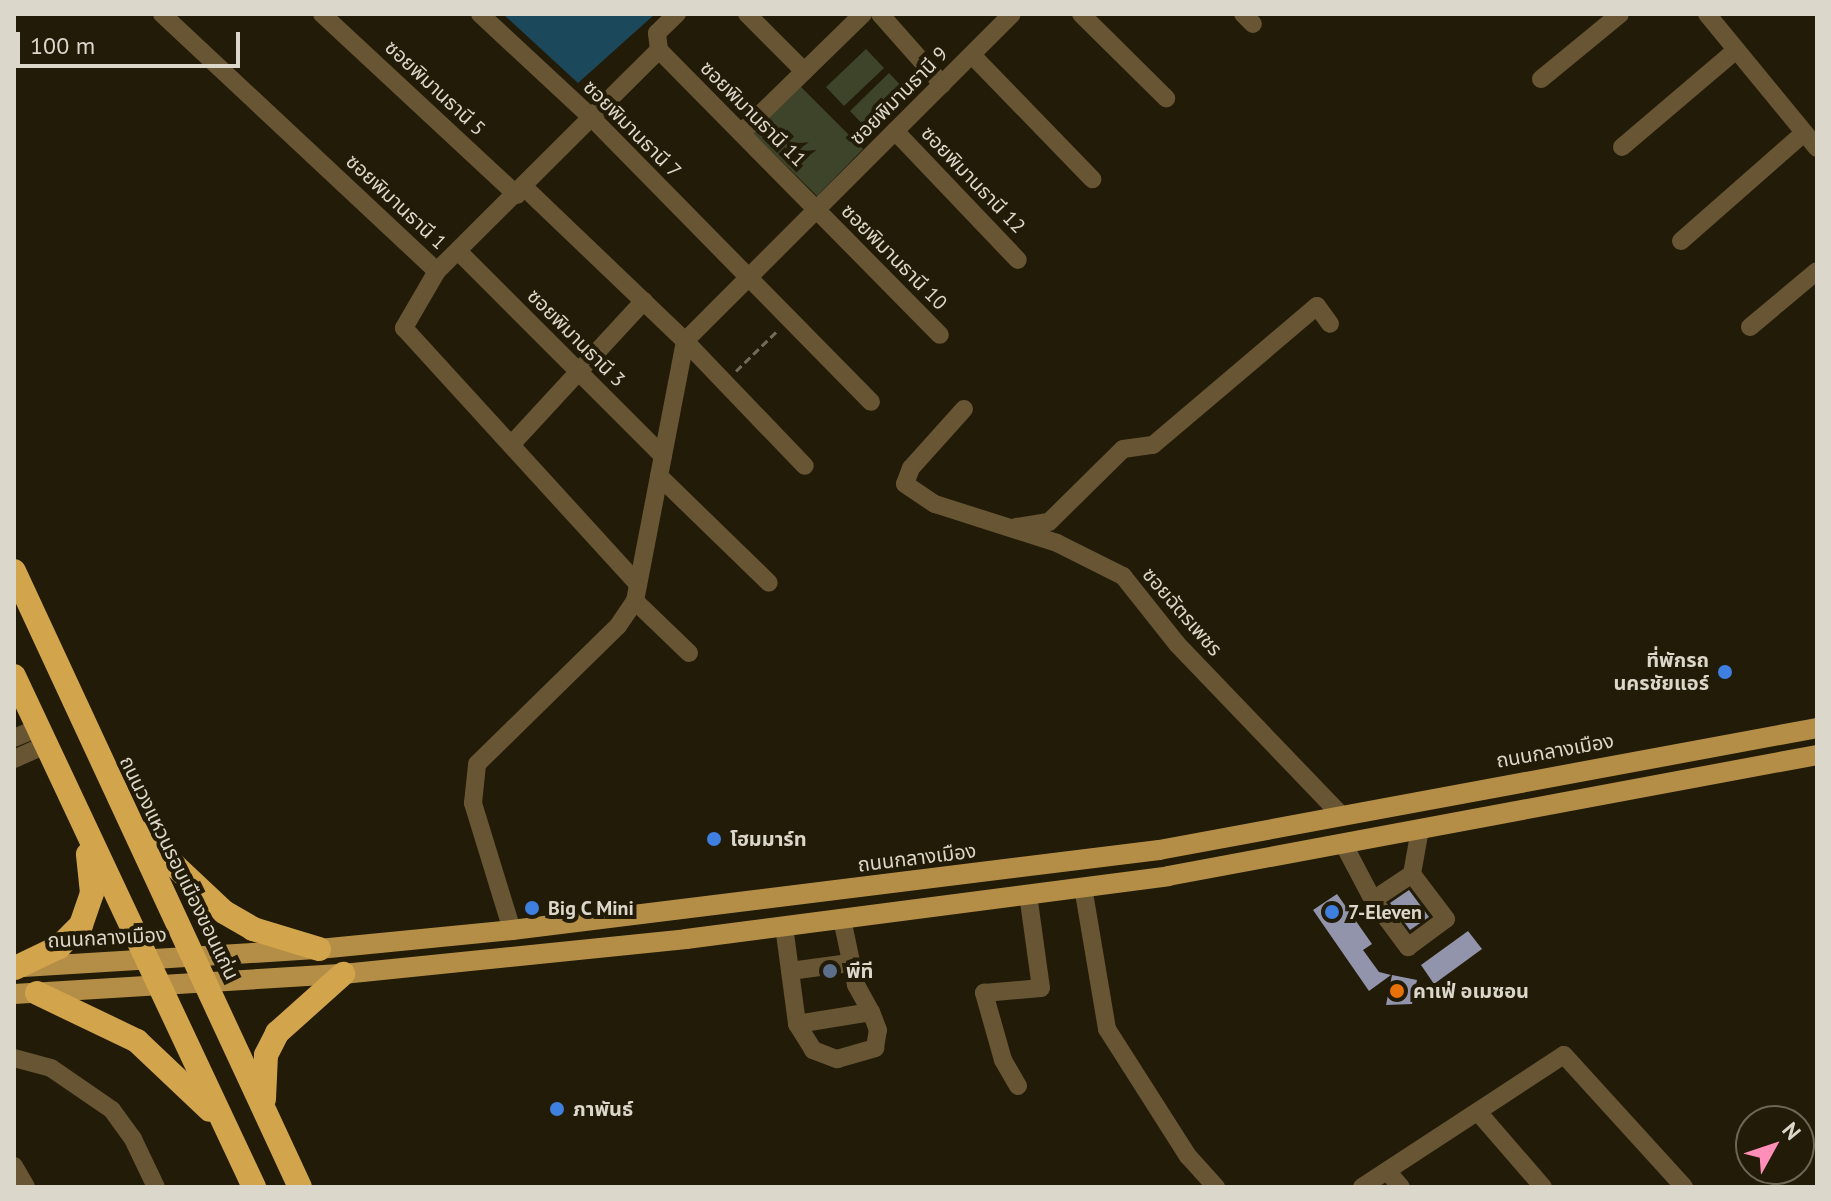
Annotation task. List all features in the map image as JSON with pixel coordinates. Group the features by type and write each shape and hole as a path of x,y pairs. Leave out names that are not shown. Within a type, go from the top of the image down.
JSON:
{"highway":[{"name":"ถนนวงแหวนรอบเมืองขอนแก่น","path":"14,571 127,821 207,983 300,1187"},
{"path":"14,676 86,839 161,986 254,1187"},
{"path":"127,821 224,912 253,929 319,949"},
{"path":"14,968 59,947 81,925 92,893 86,839"},
{"path":"264,1105 266,1055 277,1033 343,974"},
{"path":"25,994 137,1041 223,1123"}],"main road":[{"name":"ถนนกลางเมือง","path":"14,968 319,949 512,930 781,900 1159,850 1817,728"},
{"path":"25,994 376,971 784,926 1083,887 1344,845 1817,755"},
{"path":"781,900 784,926"}],"street":[{"name":"ซอยพิมานธานี 1","path":"162,14 437,271 404,328 511,445 689,653"},
{"name":"ซอยพิมานธานี 5","path":"322,14 644,301 805,466"},
{"name":"ซอยพิมานธานี 7","path":"480,14 592,118 871,402"},
{"path":"437,271 521,191 659,50 657,33 677,14"},
{"path":"747,14 804,71"},
{"path":"741,133 863,14"},
{"path":"880,14 942,84"},
{"name":"ซอยพิมานธานี 9","path":"685,341 1012,14"},
{"path":"1081,14 1166,98"},
{"path":"1541,79 1620,14"},
{"path":"1707,14 1817,148"},
{"name":"ซอยพิมานธานี 11","path":"659,50 817,210"},
{"path":"1622,147 1736,50"},
{"path":"972,55 1092,179"},
{"name":"ซอยพิมานธานี 12","path":"895,131 1018,260"},
{"path":"1681,241 1804,133"},
{"name":"ซอยพิมานธานี 10","path":"817,210 940,335"},
{"name":"ซอยพิมานธานี 3","path":"458,251 663,456"},
{"path":"1750,327 1817,271"},
{"path":"511,445 644,301"},
{"path":"1013,527 1049,522 1123,449 1153,445 1317,306 1330,324"},
{"path":"512,930 473,803 477,764 618,626 637,592 685,341"},
{"name":"ซอยฉัตรเพชร","path":"964,409 911,468 905,484 935,504 1013,527 1090,557 1123,576 1177,644 1340,814"},
{"path":"659,476 769,583"},
{"path":"14,738 42,736"},
{"path":"14,759 42,736"},
{"path":"1373,900 1412,874 1420,829"},
{"path":"1344,845 1373,900 1408,947 1446,919 1412,874"},
{"path":"1083,887 1107,1029 1188,1156 1216,1187"},
{"path":"1018,1086 1003,1060 984,993 1041,988 1028,894"},
{"path":"784,926 797,1024 819,1055 850,1057 869,1052 878,1043 871,1012 849,963 842,919"},
{"path":"790,971 849,963"},
{"path":"797,1024 871,1012"},
{"path":"1362,1187 1564,1055 1684,1187"},
{"path":"14,1058 51,1068 112,1110 133,1139 156,1187"},
{"path":"1478,1112 1543,1187"},
{"path":"14,1166 26,1187"},
{"path":"1387,1171 1401,1187"}],"path":[{"path":"724,382 790,319"}],"green space":[{"path":"866,49 884,68 844,106 826,87"},
{"path":"889,73 907,92 868,130 850,111"},
{"path":"799,85 863,149 817,196 752,132"}],"water":[{"path":"503,14 655,14 578,83"}],"building":[{"path":"1409,890 1429,917 1410,930 1390,903"},
{"path":"1337,894 1372,944 1363,950 1379,972 1391,975 1369,991 1313,910"},
{"path":"1468,931 1482,949 1434,984 1421,965"},
{"path":"1392,975 1417,980 1412,1004 1386,1005"}],"place":[{"name":"ที่พักรถ นครชัยแอร์","path":"1725,672"},
{"name":"โฮมมาร์ท","path":"714,839"},
{"name":"Big C Mini","path":"532,908"},
{"name":"7-Eleven","path":"1332,912"},
{"name":"พีที","path":"830,971"},
{"name":"คาเฟ่ อเมซอน","path":"1397,991"},
{"name":"ภาพันธ์","path":"557,1109"}]}
